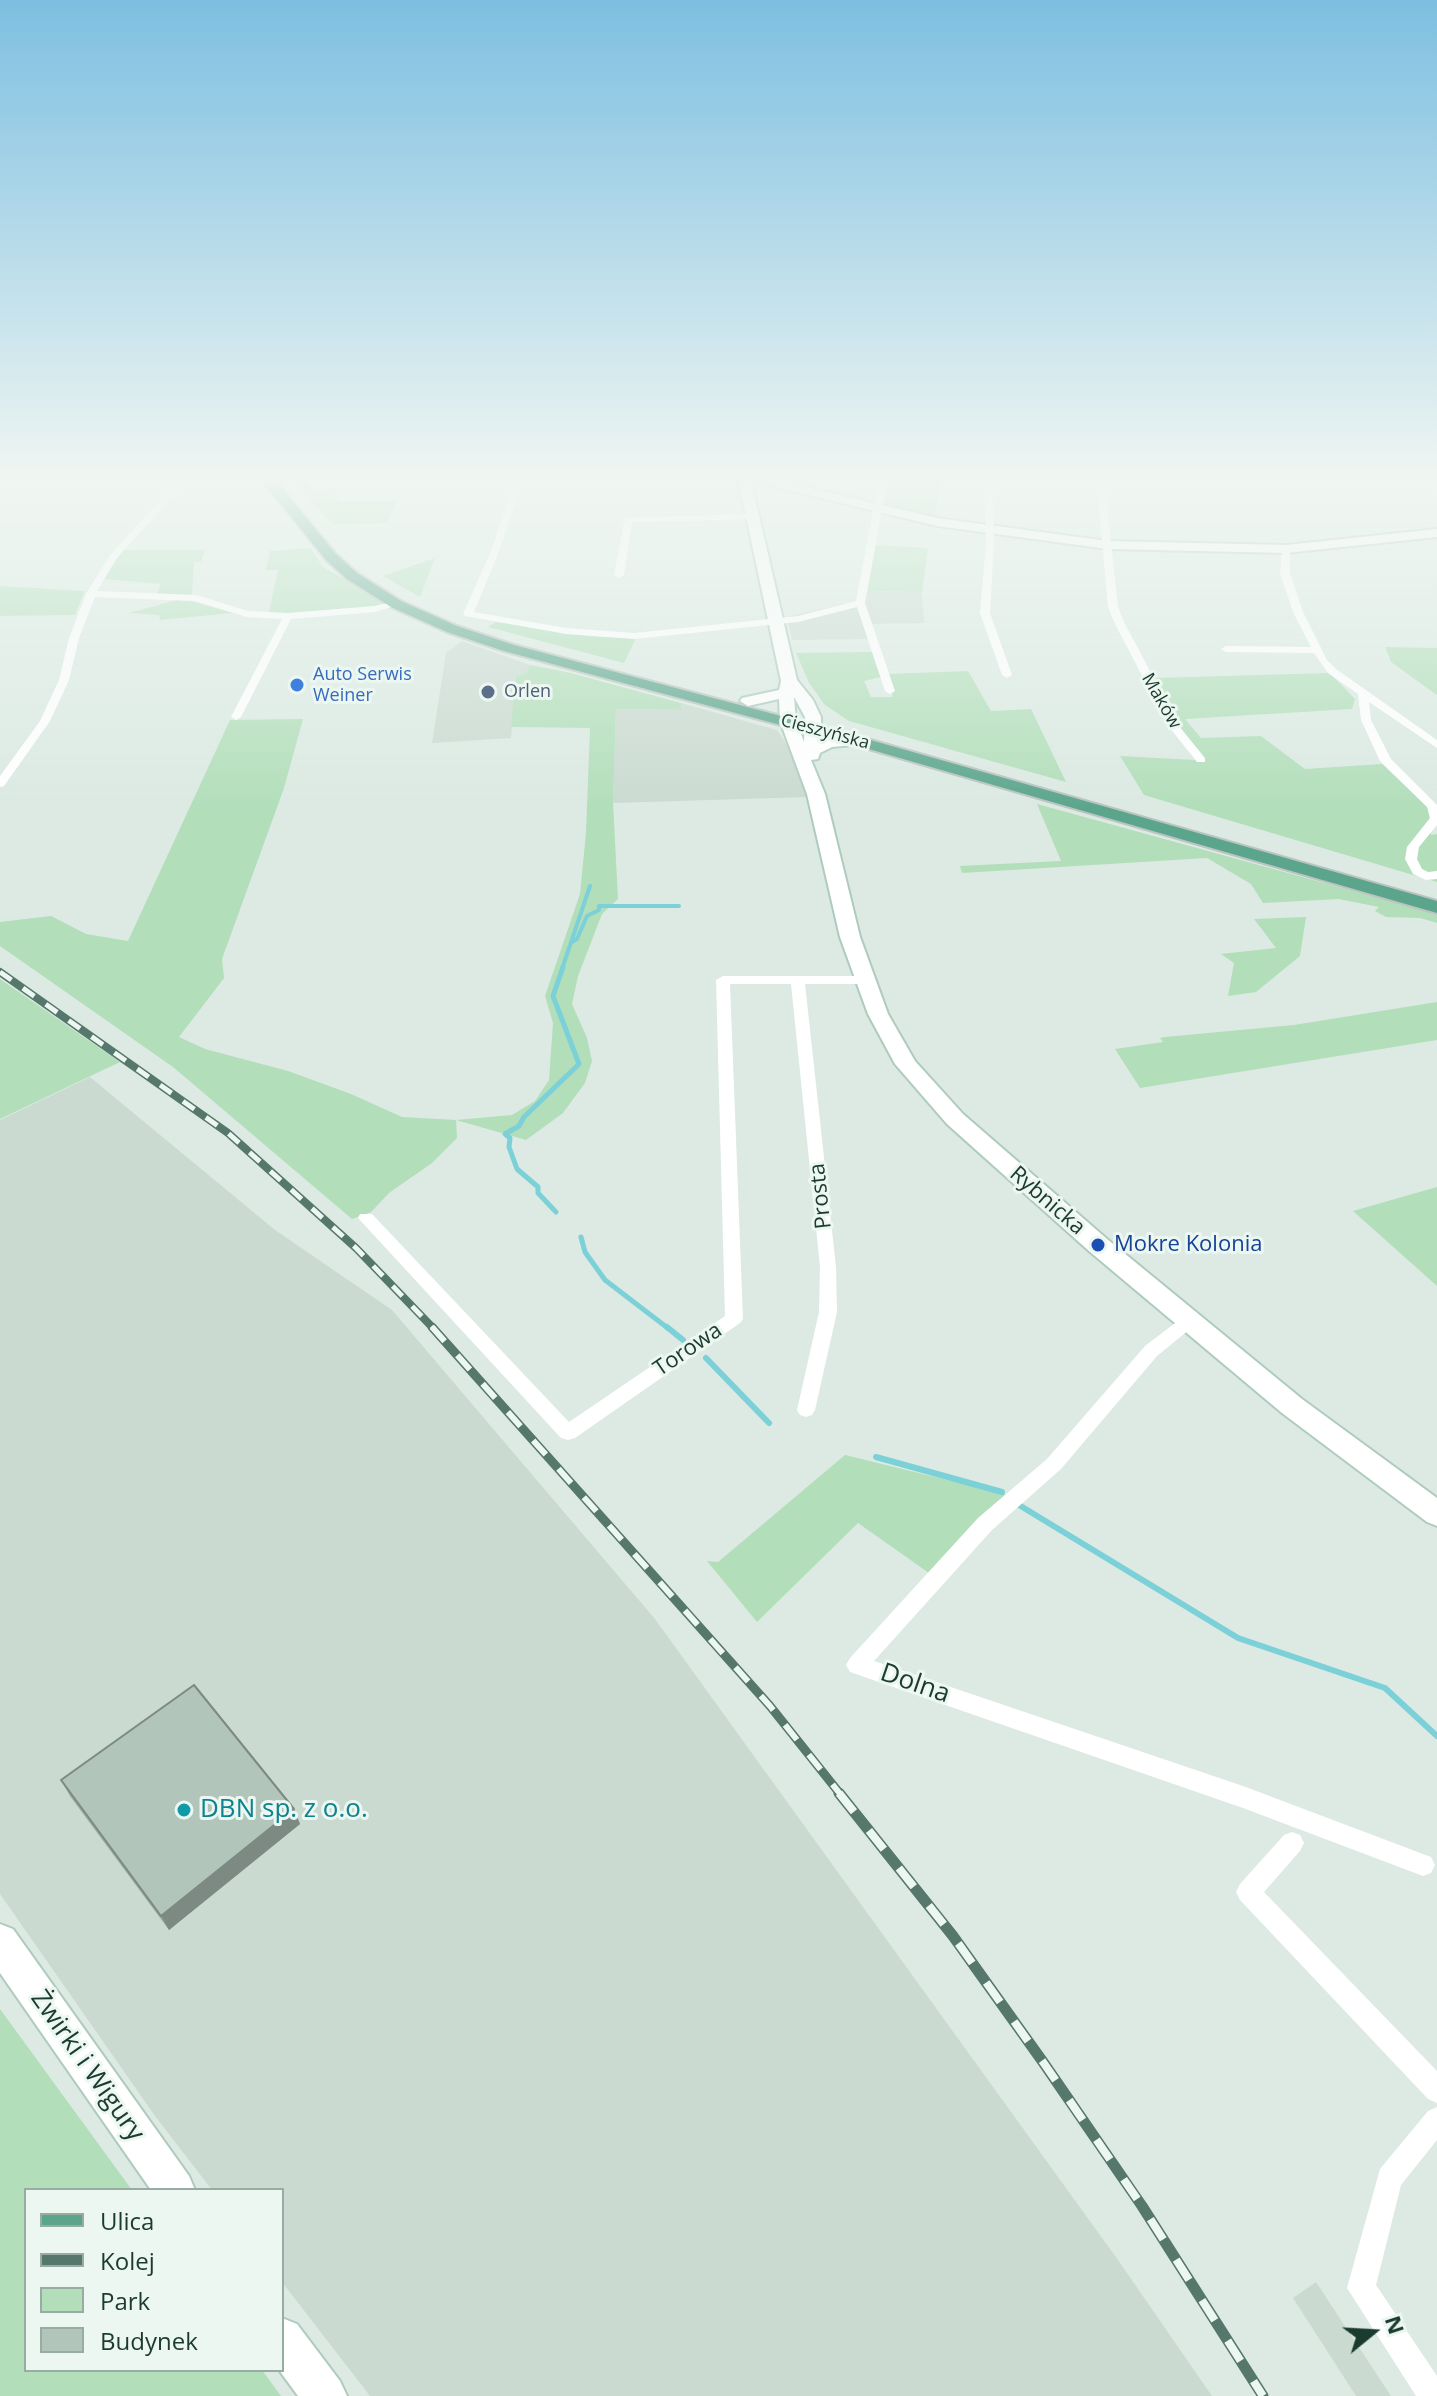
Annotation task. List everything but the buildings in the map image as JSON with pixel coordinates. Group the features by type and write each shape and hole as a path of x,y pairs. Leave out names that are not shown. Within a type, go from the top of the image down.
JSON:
{"main road":[{"name":"Cieszyńska","path":"367,586 396,604 452,629 509,648 812,722 1437,896"},
{"name":"Cieszyńska","path":"388,586 439,614 505,637 748,701 787,716"},
{"name":"Cieszyńska","path":"812,722 854,740 1437,907"}],"street":[{"path":"0,784 45,721 64,680 74,638 96,586"},
{"path":"480,586 468,614 603,635 666,635 798,619 860,603"},
{"path":"766,586 788,687 805,700 812,722"},
{"path":"864,586 860,603 890,691"},
{"path":"986,586 985,613 1007,675"},
{"name":"Maków","path":"1111,586 1113,607 1119,622 1174,727 1201,760"},
{"path":"1289,586 1317,650 1332,671 1437,745"},
{"path":"91,594 196,598 247,614 288,616 375,609 396,604"},
{"path":"236,717 288,616"},
{"path":"1226,649 1317,650"},
{"path":"748,701 788,687"},
{"name":"Rybnicka","path":"788,687 787,716 811,777 850,937 865,980 890,1038 936,1101 1022,1180 1292,1406 1437,1514"},
{"path":"1363,693 1366,720 1386,761 1432,806 1436,818 1413,847 1411,859 1417,871 1426,876 1437,875"},
{"name":"Rybnicka","path":"811,777 812,722"},
{"path":"812,751 828,742 854,740"},
{"name":"Torowa","path":"366,1218 568,1433 734,1319 721,1010 723,980 865,980"},
{"name":"Prosta","path":"798,981 828,1267 828,1312 806,1410"},
{"name":"Dolna","path":"1189,1321 1151,1351 1054,1464 985,1524 857,1665 1243,1797 1423,1865"},
{"path":"1292,1843 1248,1892 1437,2090"},
{"name":"Żwirki i Wigury","path":"0,1942 174,2188"},
{"path":"1433,2396 1361,2288 1389,2178 1437,2120"},
{"path":"284,2342 325,2396"}],"shaded area":[{"path":"867,591 922,592 924,623 864,624 868,639 792,640 787,617 857,601"},
{"path":"462,641 530,665 525,674 516,675 511,738 432,743 446,653"},
{"path":"681,703 777,730 797,759 809,797 613,803 616,709 680,710"},
{"path":"90,1077 275,1230 392,1310 655,1619 1118,2260 1212,2396 370,2396 284,2285 284,2188 210,2188 155,2116 0,1894 0,1120"},
{"path":"1316,2282 1391,2396 1356,2396 1293,2298"}],"green space":[{"path":"0,586 85,591 75,615 0,616"},
{"path":"160,586 193,586 192,596 157,594"},
{"path":"275,586 356,586 385,602 376,606 281,614 269,612"},
{"path":"400,586 424,586 420,597"},
{"path":"868,586 923,586 922,592 867,591"},
{"path":"177,600 233,613 160,620 159,615 129,613"},
{"path":"496,622 591,636 636,638 624,663 488,627"},
{"path":"1385,647 1437,648 1437,695 1391,662"},
{"path":"872,652 881,677 864,681 871,697 893,697 886,674 968,671 991,711 1031,709 1066,782 849,721 825,705 809,683 796,653"},
{"path":"530,665 681,703 681,710 616,709 613,803 618,899 602,914 578,976 572,1004 587,1038 592,1061 585,1083 563,1113 526,1140 456,1120 512,1115 535,1101 549,1080 553,1023 545,996 580,894 590,728 511,727 516,675 525,674"},
{"path":"1330,673 1355,699 1352,709 1185,719 1201,738 1261,736 1305,769 1382,764 1429,808 1431,835 1437,834 1437,882 1144,795 1120,756 1196,760 1148,691 1163,692 1154,678"},
{"path":"303,719 284,788 222,959 224,978 179,1037 205,1049 288,1071 402,1117 456,1120 457,1138 432,1163 389,1193 371,1212 352,1219 173,1067 0,946 0,922 51,916 86,934 128,941 230,720"},
{"path":"1037,804 1408,906 1437,915 1437,923 1420,918 1386,917 1375,911 1379,907 1339,899 1263,903 1251,884 1207,858 962,873 960,866 1061,861"},
{"path":"1306,917 1300,956 1256,992 1228,996 1234,963 1221,954 1276,948 1254,919"},
{"path":"0,979 120,1062 0,1119"},
{"path":"1437,1002 1437,1040 1140,1088 1115,1049 1163,1042 1160,1038 1165,1037 1294,1025"},
{"path":"1437,1187 1437,1286 1353,1211"},
{"path":"845,1455 1009,1495 929,1573 858,1523 757,1622 707,1561 718,1562"},
{"path":"0,2009 131,2188 24,2188 24,2372 263,2372 281,2396 0,2396"}],"waterway":[{"path":"562,969 590,886"},
{"path":"572,942 577,939 587,916 599,910 599,906 679,906"},
{"path":"556,1212 538,1193 538,1187 517,1169 509,1147 510,1138 505,1134 519,1126 524,1117 579,1064 553,996 563,967"},
{"path":"581,1237 585,1252 605,1280 669,1329"},
{"path":"667,1327 683,1340"},
{"path":"706,1358 769,1423"},
{"path":"876,1457 1002,1492"},
{"path":"1019,1505 1238,1638 1385,1688 1437,1736"}],"railway":[{"path":"0,972 228,1133 356,1248 434,1329"},
{"path":"432,1327 770,1706 841,1795"},
{"path":"839,1793 953,1936 1043,2062 1142,2206 1263,2396"}],"place":[{"name":"Auto Serwis Weiner","path":"297,685"},
{"name":"Orlen","path":"488,692"},
{"name":"Mokre Kolonia","path":"1098,1245"},
{"name":"DBN sp. z o.o.","path":"184,1810"}]}
